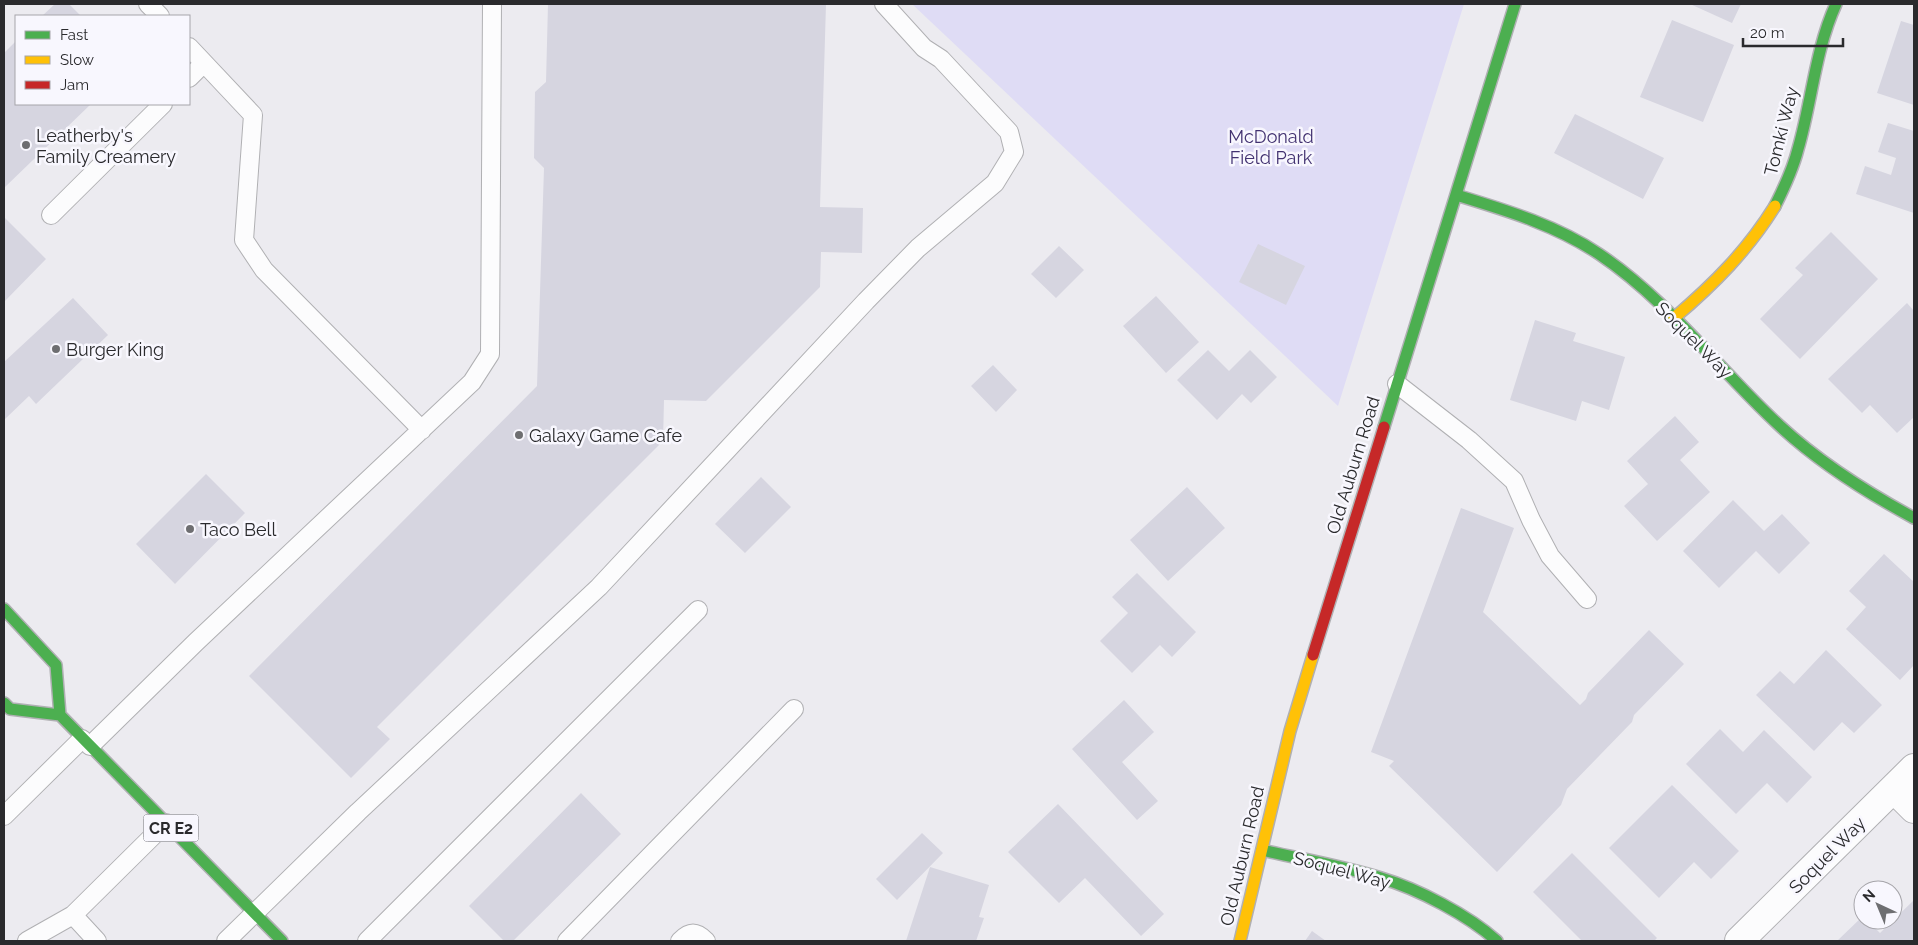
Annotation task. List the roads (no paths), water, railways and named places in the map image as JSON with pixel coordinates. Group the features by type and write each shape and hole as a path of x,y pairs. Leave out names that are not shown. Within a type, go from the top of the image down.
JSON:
{"main road":[{"name":"Old Auburn Road","path":"1240,941 1290,732 1515,4"},
{"name":"Tomki Way","path":"1674,318 1706,292 1742,256 1758,236 1783,191 1794,168 1806,118 1814,68 1836,4"},
{"name":"Soquel Way","path":"1456,195 1520,215 1576,240 1622,271 1674,318 1756,402 1806,449 1843,475 1914,518"},
{"path":"4,609 56,665 60,715 10,709 4,703"},
{"name":"CR E2","path":"60,715 282,941"},
{"name":"Soquel Way","path":"1262,850 1382,878 1442,903 1497,941"}],"street":[{"name":"Soquel Way","path":"1739,941 1914,768"},
{"path":"1894,789 1914,809"}],"lane":[{"path":"148,4 159,15"},
{"path":"4,816 196,642 422,430 472,382 490,354 492,4"},
{"path":"226,941 358,812 599,587 866,301 918,248 996,183 1014,152 1010,132 942,59 924,48 884,4"},
{"path":"190,48 253,115 244,240 264,270 422,430"},
{"path":"190,77 204,63"},
{"path":"51,215 162,105"},
{"path":"1397,384 1470,440 1514,481 1531,520 1550,556 1587,599"},
{"path":"367,941 698,610"},
{"path":"567,941 794,709"},
{"path":"27,941 73,915 166,823"},
{"path":"73,915 97,941"},
{"path":"680,941 686,935 692,933 699,934 706,941"}],"place":[{"name":"Leatherby's Family Creamery","path":"26,145"},
{"name":"Burger King","path":"56,349"},
{"name":"Galaxy Game Cafe","path":"519,435"},
{"name":"Taco Bell","path":"190,529"}],"park label":[{"name":"McDonald Field Park","path":"1271,146"}]}
